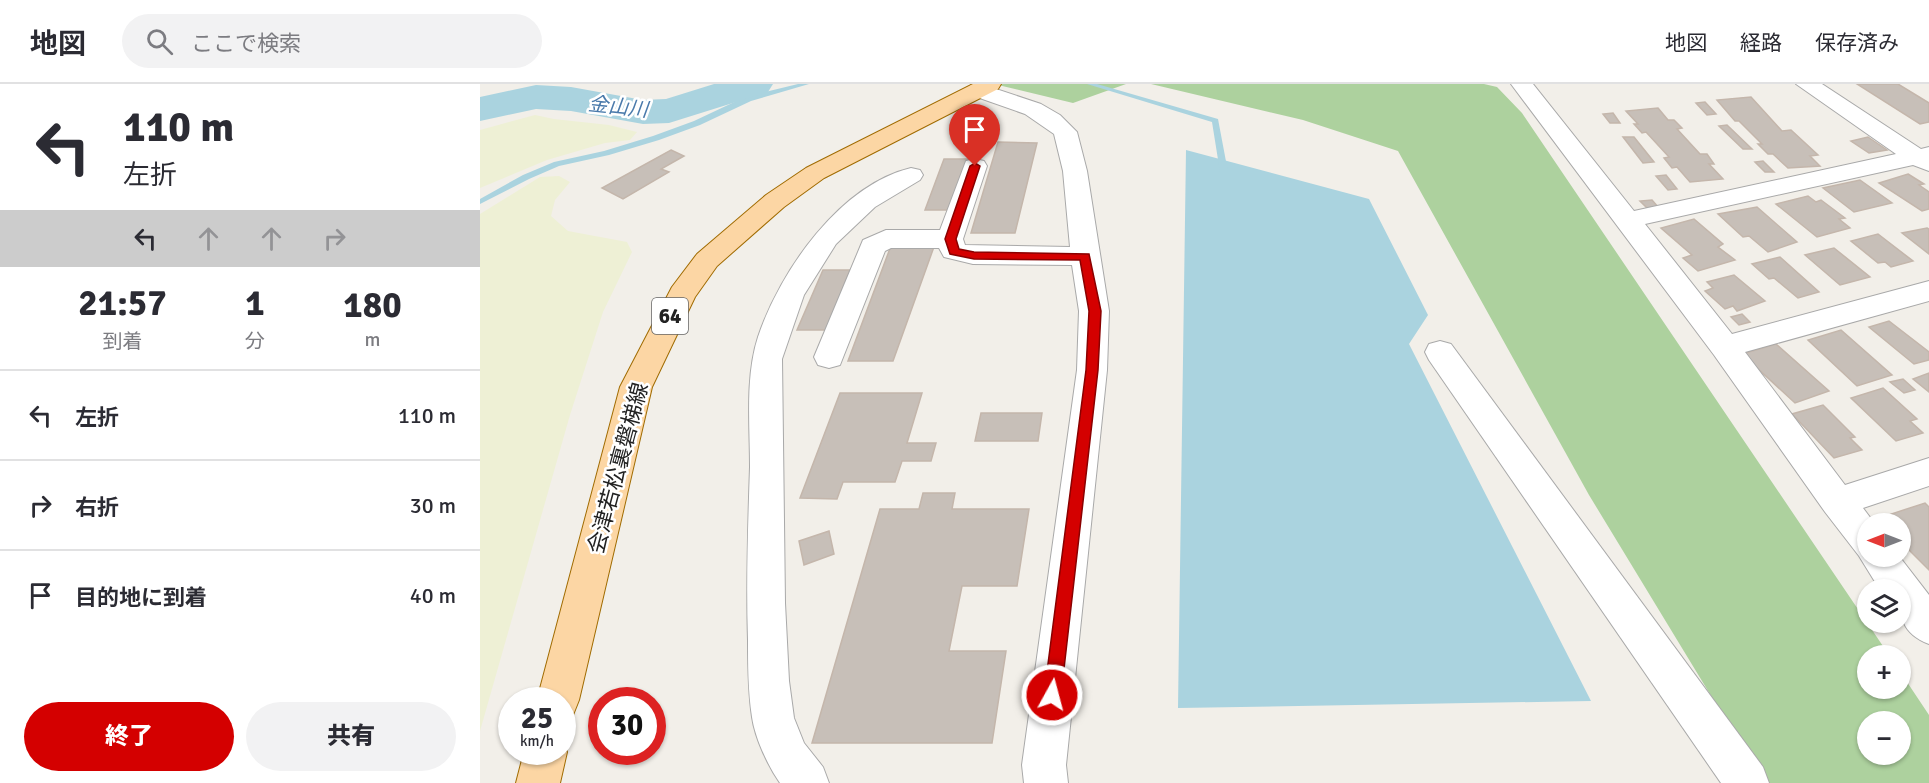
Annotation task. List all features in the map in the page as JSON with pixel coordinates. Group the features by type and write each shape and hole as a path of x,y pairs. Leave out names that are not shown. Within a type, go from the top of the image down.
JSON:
{"main road":[{"name":"会津若松裏磐梯線","path":"561,687 636,387 682,294 707,260 775,201 815,173 985,87"},
{"path":"538,783 542,765"}],"street":[{"path":"1522,84 1725,347 1857,528"},
{"path":"1807,84 1925,159"},
{"path":"985,87 1033,109 1052,120 1065,132 1075,171 1085,256 1095,311 1092,370 1044,765 1046,783"},
{"path":"1628,220 1925,159"},
{"path":"975,166 950,239 954,251 974,255 1085,256"},
{"path":"807,783 789,758 773,719 766,603 767,359 775,326 787,297 803,268 860,206 911,175"},
{"path":"829,357 873,246 886,239 950,239"},
{"path":"1725,347 1929,291"},
{"path":"1440,352 1747,783"},
{"path":"1837,502 1929,472"},
{"path":"1885,567 1929,626"}],"green space":[{"path":"994,84 1126,84 1073,103"},
{"path":"1151,84 1484,84 1497,87 1522,113 1857,608 1857,633 1874,633 1882,645 1857,645 1857,699 1911,699 1911,688 1929,715 1929,783 1764,783 1589,495 1398,151 1303,120"},
{"path":"535,115 609,125 637,132 630,140 605,143 547,160 480,188 480,130"},
{"path":"559,176 570,182 555,200 551,216 568,231 627,242 632,252 603,312 570,415 480,731 480,214 540,177"}],"water":[{"path":"1186,150 1369,199 1428,315 1409,344 1591,701 1178,708"}],"building":[{"path":"1857,84 1898,84 1929,103 1929,122 1920,124"},
{"path":"1751,97 1782,131 1791,130 1818,155 1810,156 1820,166 1788,168 1773,154 1768,154 1758,144 1762,144 1739,121 1735,121 1717,100"},
{"path":"1705,102 1716,114 1707,115 1696,103"},
{"path":"1658,108 1668,120 1674,120 1682,128 1677,129 1700,154 1707,154 1714,164 1709,164 1723,179 1690,182 1677,167 1672,168 1664,158 1669,157 1646,132 1642,133 1634,124 1638,124 1626,111"},
{"path":"1613,113 1620,123 1610,123 1603,114"},
{"path":"1727,125 1752,149 1743,149 1719,126"},
{"path":"1623,137 1634,137 1654,162 1643,163"},
{"path":"1868,137 1887,150 1869,153 1851,141"},
{"path":"998,142 1037,143 1015,233 971,233"},
{"path":"671,150 684,156 661,169 669,172 623,199 602,188"},
{"path":"944,159 971,159 955,210 925,210"},
{"path":"1763,161 1774,172 1765,172 1755,162"},
{"path":"1908,174 1924,184 1919,185 1929,192 1929,209 1922,211 1879,183"},
{"path":"1666,175 1677,189 1668,190 1656,176"},
{"path":"1860,180 1892,203 1854,212 1823,188"},
{"path":"1808,196 1816,202 1821,200 1845,218 1839,219 1850,228 1817,237 1776,204"},
{"path":"1652,200 1658,207 1647,208 1640,201"},
{"path":"1757,207 1797,242 1768,252 1749,236 1743,237 1718,214"},
{"path":"1694,219 1723,244 1718,247 1735,260 1698,271 1683,258 1692,255 1661,228"},
{"path":"1929,229 1929,254 1902,233"},
{"path":"1878,234 1913,261 1891,267 1885,262 1878,263 1851,241"},
{"path":"892,243 935,244 893,361 848,361"},
{"path":"1834,248 1870,277 1840,285 1805,255"},
{"path":"1780,257 1819,292 1798,298 1774,278 1769,279 1752,264"},
{"path":"823,270 850,270 826,330 797,330"},
{"path":"1734,275 1765,301 1737,311 1733,306 1725,309 1705,291 1713,288 1707,282"},
{"path":"1742,314 1750,322 1739,325 1731,317"},
{"path":"1889,321 1929,352 1929,360 1914,364 1869,327"},
{"path":"1841,330 1892,375 1857,386 1808,340"},
{"path":"1776,344 1829,391 1795,403 1742,354"},
{"path":"1929,373 1929,392 1913,379"},
{"path":"1903,379 1915,390 1904,393 1890,382"},
{"path":"1883,388 1917,419 1910,421 1923,433 1896,441 1851,398"},
{"path":"840,393 922,393 907,443 936,443 931,461 902,461 895,482 843,482 837,499 800,498"},
{"path":"1823,405 1855,437 1850,438 1862,450 1834,458 1792,414"},
{"path":"981,413 1042,413 1038,441 975,441"},
{"path":"923,493 955,493 952,509 1029,509 1017,586 962,586 949,651 1006,651 992,743 812,743 880,509 919,509"},
{"path":"1925,503 1929,507 1929,570 1911,552 1911,513 1894,513"},
{"path":"829,531 834,554 804,565 799,541"}],"waterway":[{"name":"金山川","path":"480,109 536,97 571,99 643,112 669,111 754,84"},
{"path":"480,202 526,177 557,164 606,153 656,138 697,123 748,99 806,84"},
{"path":"1090,84 1215,121 1224,172"}],"route":[{"path":"975,166 950,239 954,251 974,255 1085,256 1095,311 1092,370 1052,695"}]}
